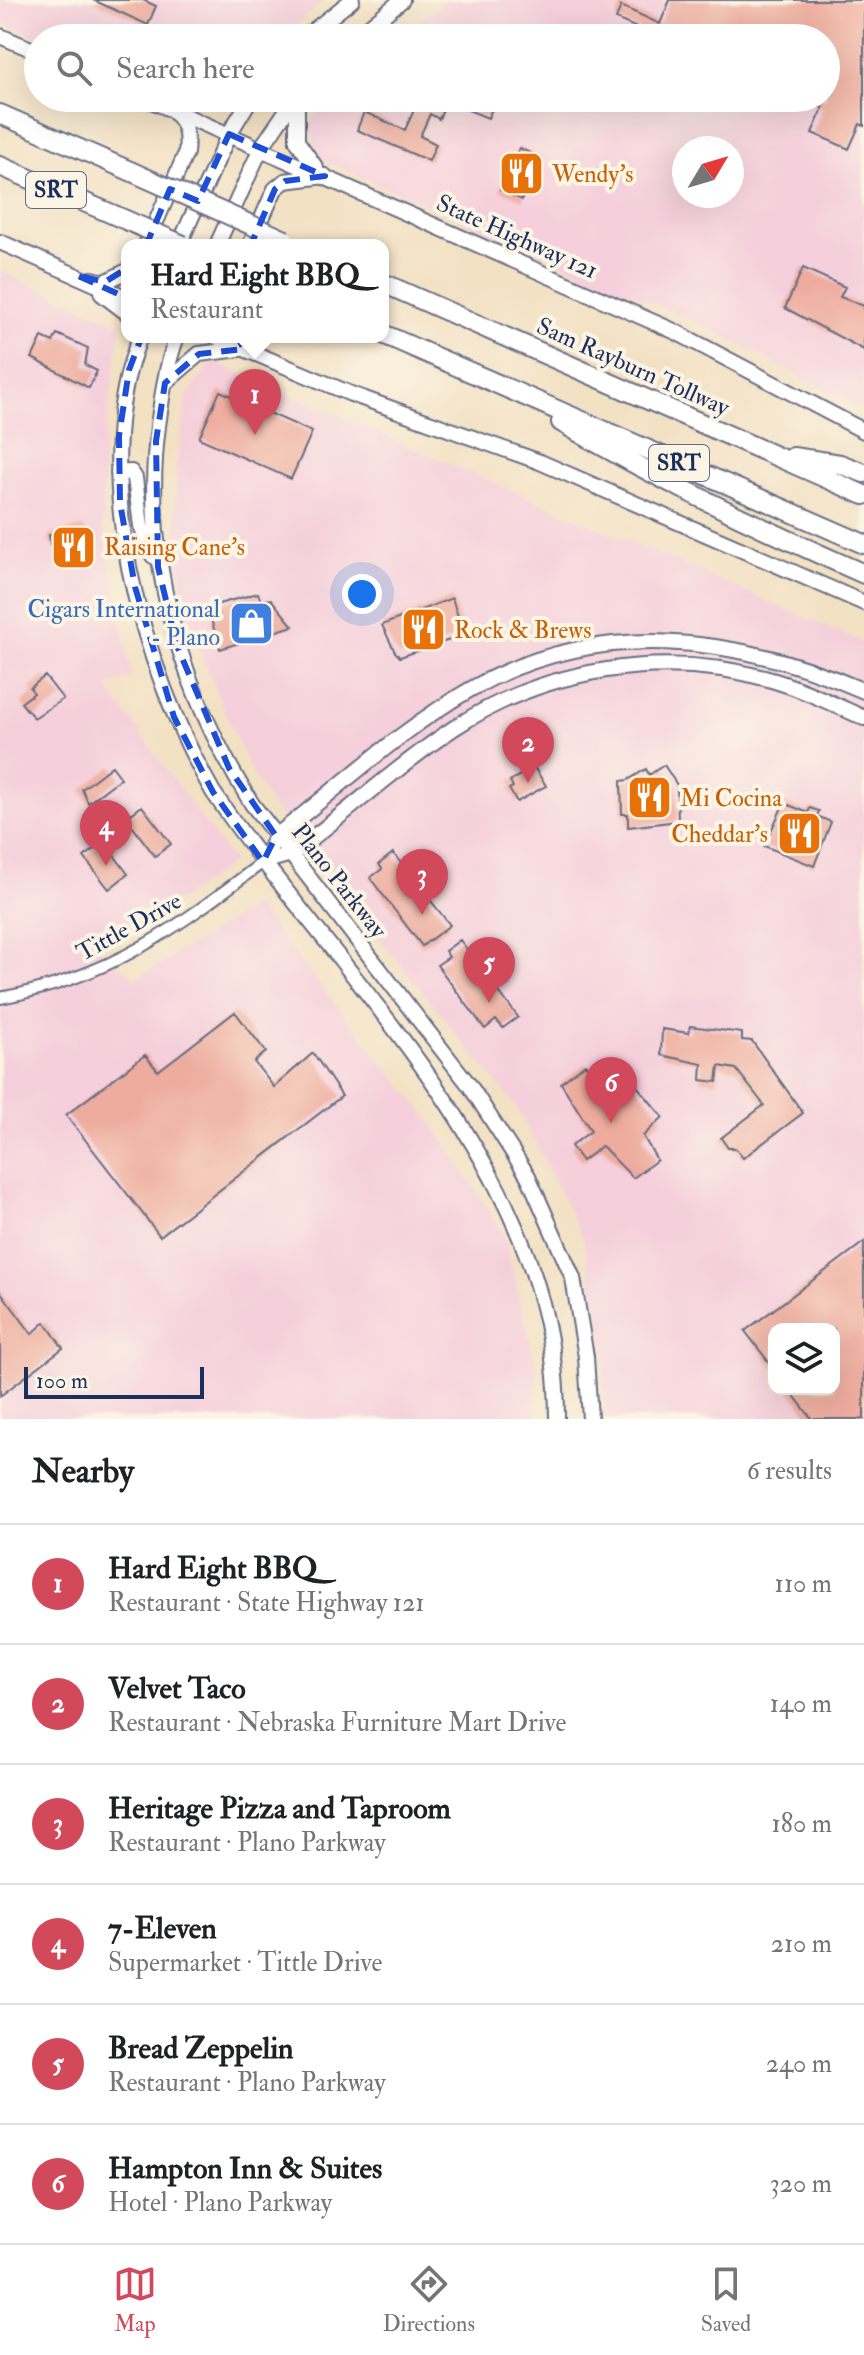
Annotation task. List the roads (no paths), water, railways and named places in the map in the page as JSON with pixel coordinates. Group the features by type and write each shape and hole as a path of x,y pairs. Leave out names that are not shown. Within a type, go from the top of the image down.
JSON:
{"highway":[{"path":"0,108 24,124"},
{"name":"SRT","path":"0,114 284,239"},
{"name":"SRT","path":"0,166 168,239"},
{"name":"Sam Rayburn Tollway","path":"389,286 864,495"},
{"name":"SRT","path":"389,337 864,544"},
{"path":"493,381 616,454 775,534 864,574"},
{"path":"767,452 840,464 864,473"}],"main road":[{"path":"322,24 352,0"},
{"path":"372,24 402,0"},
{"path":"0,36 24,46"},
{"path":"149,239 186,153 187,136 182,119 174,112"},
{"name":"State Highway 121","path":"178,112 676,332 864,431"},
{"path":"184,239 229,134 242,112"},
{"path":"220,239 261,148 286,112"},
{"path":"296,112 297,141 308,161 325,176"},
{"path":"253,239 275,189 285,181 325,176"},
{"path":"0,242 121,295"},
{"path":"76,275 105,282 121,274"},
{"path":"76,275 121,309"},
{"name":"Plano Parkway","path":"137,343 125,394 118,473 135,587 159,680 191,754 263,862 434,1085 495,1178 533,1267 556,1363 557,1419"},
{"name":"Plano Parkway","path":"175,343 165,383 153,484 158,567 177,646 209,728 236,780 470,1086 528,1176 573,1278 586,1357 590,1419"},
{"path":"165,383 199,354 241,343 351,394 540,462 864,603"},
{"path":"118,473 131,472 135,478 141,526 158,567"},
{"path":"263,862 276,836 435,712 504,673 555,654 651,642 736,648 778,658 864,691"},
{"path":"263,862 291,854 452,730 518,692 549,682 606,671 698,666 772,680 864,718"}],"street":[{"name":"Tittle Drive","path":"0,998 41,990 87,975 135,953 192,917 263,862"}],"place":[{"name":"Wendy's","path":"521,174"},
{"name":"Hard Eight BBQ","path":"255,435"},
{"name":"Raising Cane's","path":"73,547"},
{"name":"Cigars International - Plano","path":"251,623"},
{"name":"Rock & Brews","path":"423,630"},
{"name":"Velvet Taco","path":"528,783"},
{"name":"Mi Cocina","path":"649,798"},
{"name":"Cheddar's","path":"799,834"},
{"name":"7-Eleven","path":"106,866"},
{"name":"Heritage Pizza and Taproom","path":"422,915"},
{"name":"Bread Zeppelin","path":"489,1003"},
{"name":"Hampton Inn & Suites","path":"611,1123"}]}
